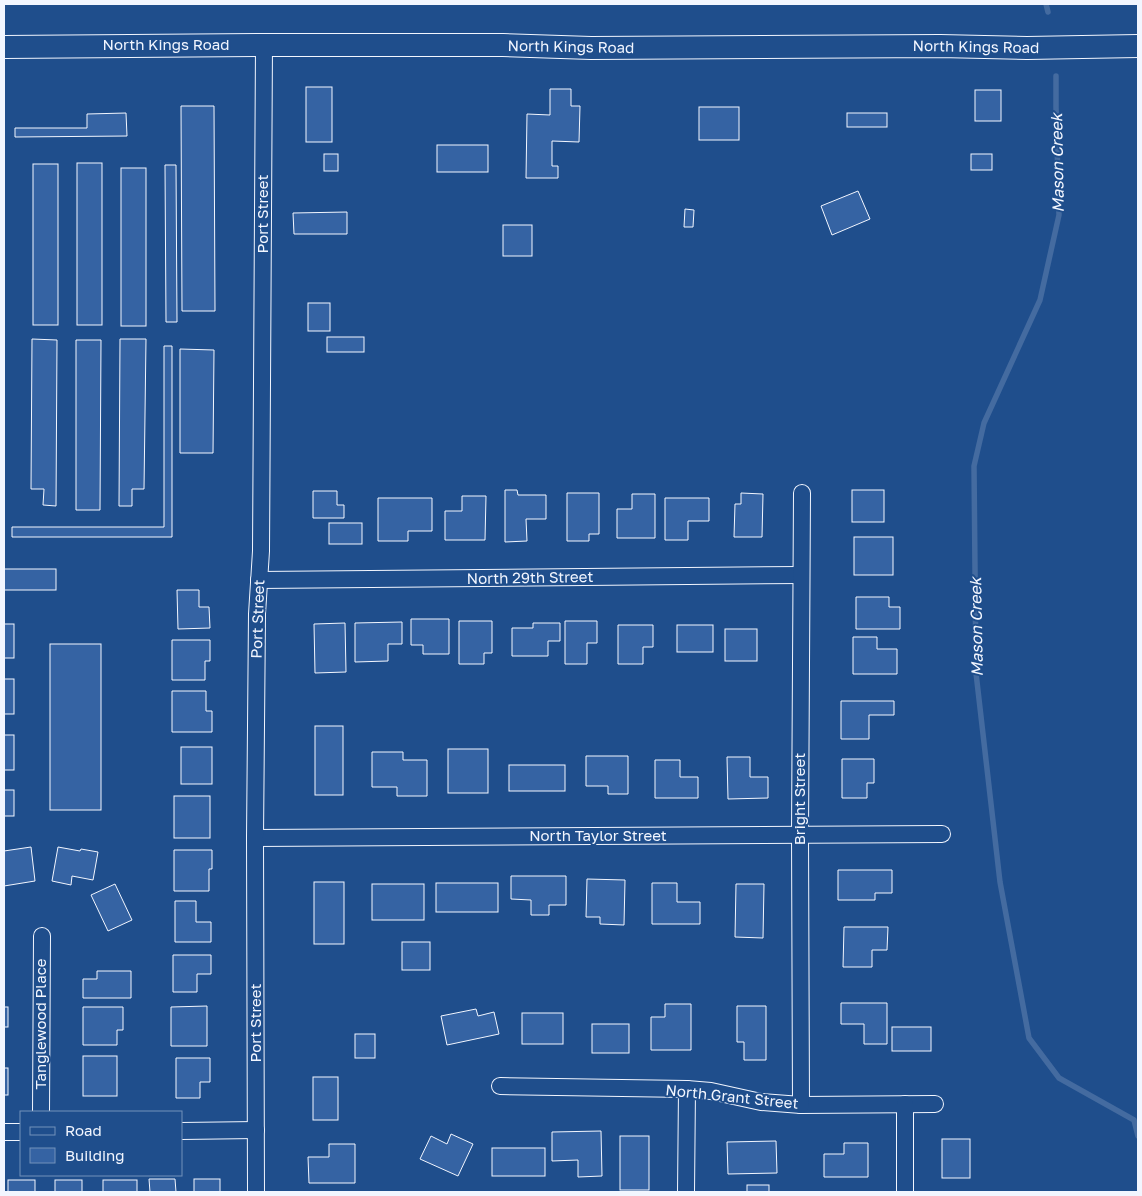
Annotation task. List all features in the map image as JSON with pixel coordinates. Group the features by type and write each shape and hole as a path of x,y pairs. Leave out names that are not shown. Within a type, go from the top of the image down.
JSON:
{"main road":[{"name":"North Kings Road","path":"4,46 493,45 591,48 940,46 1027,48 1138,46"}],"street":[{"name":"Port Street","path":"256,1192 255,838 257,614 261,541 264,45"},
{"name":"Bright Street","path":"801,1105 802,493"},
{"name":"North 29th Street","path":"259,580 802,575"},
{"name":"North Taylor Street","path":"255,838 942,834"},
{"name":"Tanglewood Place","path":"41,1111 42,936"},
{"name":"North Grant Street","path":"500,1086 687,1089 711,1091 761,1102 801,1105 934,1104"},
{"path":"686,1192 687,1089"},
{"path":"905,1104 905,1192"},
{"path":"182,1131 256,1130"},
{"path":"4,1132 20,1132"}],"building":[{"path":"306,87 332,87 332,142 306,142"},
{"path":"550,89 571,89 571,106 580,106 579,142 552,141 552,166 558,166 558,178 526,178 527,114 550,115"},
{"path":"975,90 1001,90 1001,121 975,121"},
{"path":"181,106 214,106 215,311 182,311"},
{"path":"699,107 739,107 739,140 699,140"},
{"path":"126,113 127,136 15,137 15,128 87,128 87,114"},
{"path":"847,113 887,113 887,127 847,127"},
{"path":"437,145 488,145 488,172 437,172"},
{"path":"324,154 338,154 338,171 324,171"},
{"path":"971,154 992,154 992,170 971,170"},
{"path":"77,163 102,163 102,325 77,325"},
{"path":"33,164 58,164 58,325 33,325"},
{"path":"165,165 176,165 177,322 166,322"},
{"path":"121,168 146,168 146,326 121,326"},
{"path":"858,191 870,219 832,235 821,206"},
{"path":"685,209 694,210 693,227 684,227"},
{"path":"347,212 347,234 294,234 293,213"},
{"path":"503,225 532,225 532,256 503,256"},
{"path":"308,303 330,303 330,331 308,331"},
{"path":"327,337 364,337 364,352 327,352"},
{"path":"32,339 57,340 56,506 43,505 44,489 31,489"},
{"path":"120,339 146,339 144,489 132,489 132,506 119,506"},
{"path":"76,340 101,340 100,510 76,510"},
{"path":"164,346 172,346 172,537 12,537 12,527 164,527"},
{"path":"180,349 214,350 213,453 180,453"},
{"path":"505,490 517,490 518,495 546,495 546,519 526,519 527,541 505,542"},
{"path":"852,490 884,490 884,522 852,522"},
{"path":"313,491 337,491 337,505 344,505 344,518 313,518"},
{"path":"567,493 599,493 599,534 589,534 589,541 567,541"},
{"path":"741,493 763,494 762,537 734,537 735,504 741,504"},
{"path":"632,494 655,494 655,538 617,538 617,509 632,509"},
{"path":"462,496 486,496 485,540 445,540 445,511 462,511"},
{"path":"378,498 432,498 432,531 408,531 408,541 378,541"},
{"path":"665,498 709,498 709,521 688,521 688,540 665,540"},
{"path":"329,523 362,523 362,544 329,544"},
{"path":"854,537 893,537 893,575 854,575"},
{"path":"4,569 56,569 56,590 4,590"},
{"path":"177,590 199,590 199,607 209,607 210,628 178,629"},
{"path":"856,597 889,597 889,607 900,607 900,629 856,629"},
{"path":"411,619 449,619 449,654 423,654 423,645 411,645"},
{"path":"459,621 492,621 492,653 484,653 484,664 459,664"},
{"path":"565,621 597,621 597,643 587,643 587,664 565,664"},
{"path":"402,622 402,644 388,644 388,661 355,662 355,623"},
{"path":"345,623 346,672 315,673 314,624"},
{"path":"533,623 560,623 560,641 548,641 548,656 512,656 512,628 533,628"},
{"path":"4,624 14,624 14,658 4,658"},
{"path":"618,625 653,625 653,647 643,647 643,664 618,664"},
{"path":"677,625 713,625 713,652 677,652"},
{"path":"725,629 757,629 757,661 725,661"},
{"path":"853,637 877,637 877,649 897,649 897,674 853,674"},
{"path":"172,640 210,640 210,661 205,661 205,680 172,680"},
{"path":"50,644 101,644 101,810 50,810"},
{"path":"4,679 14,679 14,714 4,714"},
{"path":"172,691 206,691 206,711 212,711 212,732 172,732"},
{"path":"841,701 894,701 894,715 869,715 869,739 841,739"},
{"path":"315,726 343,726 343,795 315,795"},
{"path":"4,735 14,735 14,770 4,770"},
{"path":"181,747 212,747 212,784 181,784"},
{"path":"448,749 488,749 488,793 448,793"},
{"path":"372,752 403,752 403,760 427,760 427,796 397,796 397,787 372,787"},
{"path":"586,756 628,756 628,794 608,794 608,786 586,786"},
{"path":"727,757 750,757 750,777 768,777 768,798 728,799"},
{"path":"842,759 874,759 874,783 867,783 867,798 842,798"},
{"path":"655,760 680,760 680,777 698,777 698,798 655,798"},
{"path":"509,765 565,765 565,791 509,791"},
{"path":"4,790 14,790 14,816 4,816"},
{"path":"174,796 210,796 210,838 174,838"},
{"path":"31,847 35,881 4,886 4,851"},
{"path":"58,847 98,852 93,880 72,876 71,885 52,881"},
{"path":"174,850 212,850 212,869 209,869 209,891 174,891"},
{"path":"838,870 892,870 892,893 875,893 875,900 838,900"},
{"path":"511,876 566,876 566,905 549,905 549,915 531,915 531,900 511,899"},
{"path":"587,879 625,880 624,925 600,924 600,917 586,917"},
{"path":"314,882 344,882 344,944 314,944"},
{"path":"436,883 498,883 498,912 436,912"},
{"path":"652,883 677,883 677,902 700,902 700,924 652,924"},
{"path":"115,884 132,920 108,931 91,895"},
{"path":"372,884 424,884 424,920 372,920"},
{"path":"736,884 764,884 763,938 735,937"},
{"path":"175,901 196,901 196,922 211,922 211,942 175,942"},
{"path":"844,927 888,927 887,950 872,950 872,967 843,967"},
{"path":"402,942 430,942 430,970 402,970"},
{"path":"173,955 211,955 211,974 197,974 197,992 173,992"},
{"path":"97,971 131,971 131,998 83,998 83,979 97,979"},
{"path":"841,1003 887,1003 887,1044 864,1044 864,1024 841,1024"},
{"path":"665,1004 691,1004 691,1050 651,1050 651,1017 665,1017"},
{"path":"207,1006 207,1046 171,1046 171,1007"},
{"path":"737,1006 766,1006 766,1060 744,1060 744,1042 737,1042"},
{"path":"4,1007 8,1007 8,1027 4,1027"},
{"path":"83,1007 123,1007 123,1030 117,1030 117,1045 83,1045"},
{"path":"476,1009 478,1016 494,1012 499,1034 447,1045 441,1016"},
{"path":"522,1013 563,1013 563,1044 522,1044"},
{"path":"592,1024 629,1024 629,1053 592,1053"},
{"path":"892,1027 931,1027 931,1051 892,1051"},
{"path":"355,1034 375,1034 375,1058 355,1058"},
{"path":"83,1056 117,1056 117,1096 83,1096"},
{"path":"176,1058 210,1058 210,1082 200,1082 200,1098 176,1098"},
{"path":"4,1068 8,1068 8,1095 4,1095"},
{"path":"313,1077 338,1077 338,1120 313,1120"},
{"path":"601,1131 602,1176 578,1177 578,1160 552,1161 552,1132"},
{"path":"451,1134 473,1144 458,1176 420,1159 431,1136 447,1144"},
{"path":"620,1136 649,1136 649,1190 620,1190"},
{"path":"942,1139 970,1139 970,1178 942,1178"},
{"path":"776,1141 777,1173 728,1174 727,1142"},
{"path":"844,1143 868,1143 868,1177 824,1177 824,1154 844,1154"},
{"path":"329,1144 355,1144 355,1183 309,1183 308,1157 329,1157"},
{"path":"492,1148 545,1148 545,1176 492,1176"},
{"path":"149,1179 175,1179 176,1192 150,1192"},
{"path":"194,1179 220,1179 220,1192 194,1192"},
{"path":"8,1180 35,1180 35,1192 8,1192"},
{"path":"55,1180 82,1180 82,1192 55,1192"},
{"path":"103,1180 137,1180 137,1192 103,1192"},
{"path":"747,1185 769,1185 769,1192 747,1192"}],"waterway":[{"name":"Mason Creek","path":"1046,4 1048,12"},
{"name":"Mason Creek","path":"1056,76 1059,215 1040,300 984,423 974,466 976,673 1000,882 1029,1038 1059,1078 1134,1120 1138,1136"}]}
